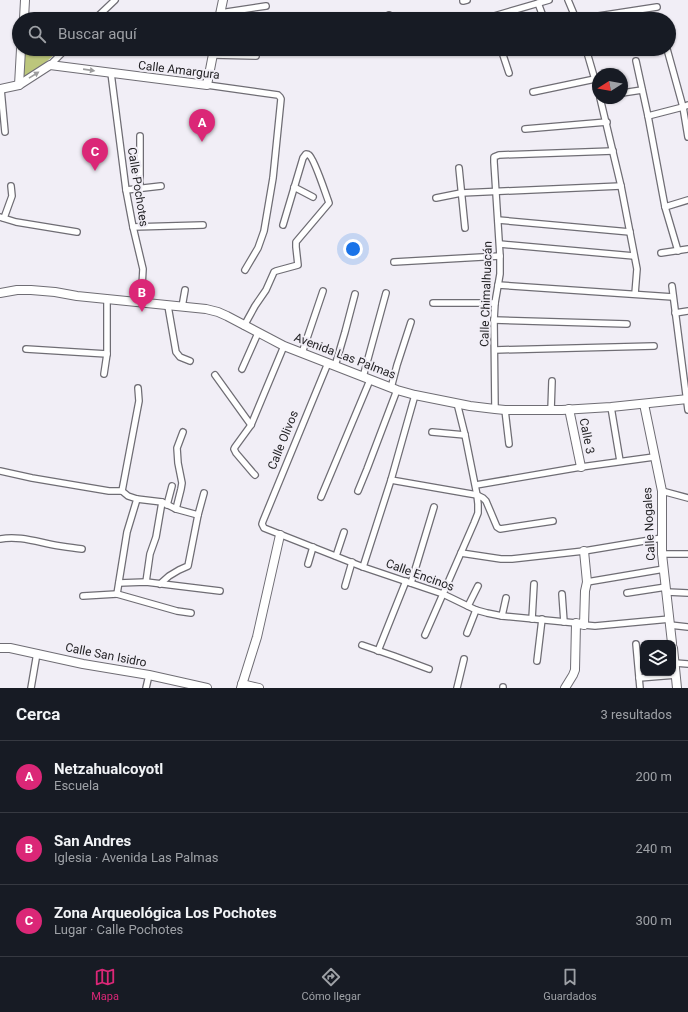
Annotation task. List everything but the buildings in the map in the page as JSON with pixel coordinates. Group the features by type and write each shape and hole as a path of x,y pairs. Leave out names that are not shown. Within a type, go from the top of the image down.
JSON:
{"main road":[{"path":"24,12 25,0"},
{"path":"221,12 223,0"},
{"path":"19,85 21,56"},
{"path":"207,85 212,56"},
{"path":"1,89 19,85 50,65"},
{"name":"Calle Amargura","path":"50,65 110,74 207,85"},
{"name":"Avenida Las Palmas","path":"0,293 17,290 45,291 108,300 206,309 218,312 284,346 394,389 495,409 569,410 687,399"},
{"name":"Calle Nogales","path":"644,404 662,491 662,554 672,640"},
{"name":"Calle 3","path":"569,410 581,467"},
{"path":"259,688 242,686 257,637 280,535"},
{"path":"565,688 575,670 576,623 584,625 585,591 587,582 584,551"},
{"name":"Calle San Isidro","path":"0,648 10,648 37,653 83,664 149,675 207,688"},
{"path":"676,675 677,688"}],"street":[{"path":"102,12 115,0"},
{"path":"509,12 549,0"},
{"path":"568,0 573,12"},
{"path":"538,3 541,12"},
{"path":"238,12 266,6"},
{"path":"621,12 657,6"},
{"path":"50,65 59,56"},
{"path":"503,56 509,73"},
{"path":"588,56 592,69"},
{"path":"669,56 685,106 688,137"},
{"path":"636,61 665,207 678,251"},
{"name":"Calle Pochotes","path":"110,74 126,190 143,269 141,303"},
{"path":"533,92 592,80"},
{"name":"Calle Amargura","path":"207,85 278,95 281,101 273,178 264,231 258,248 245,270"},
{"path":"1,89 5,132"},
{"path":"628,92 642,90"},
{"path":"602,104 622,186 637,269 635,294"},
{"path":"648,116 685,106"},
{"path":"525,129 606,122"},
{"path":"140,136 140,189"},
{"name":"Calle Chimalhuacán","path":"495,409 494,320 495,303 500,274 500,244 495,192 494,157 499,155 613,151"},
{"path":"244,326 266,290 274,272 298,265 296,242 329,203 310,155 306,154 304,156 283,225"},
{"path":"459,168 465,228"},
{"path":"10,186 12,196 2,217 16,222 77,232"},
{"path":"126,190 161,186"},
{"path":"436,198 461,193 622,186"},
{"path":"294,187 312,197"},
{"path":"665,207 688,200"},
{"path":"498,220 630,232"},
{"path":"133,227 203,225"},
{"path":"500,244 634,256"},
{"path":"661,253 688,249"},
{"path":"394,262 500,256"},
{"path":"498,285 673,297"},
{"path":"672,286 688,410"},
{"path":"182,308 185,290"},
{"path":"302,353 323,291"},
{"path":"321,497 366,378 386,292"},
{"name":"Calle Olivos","path":"263,526 263,521 345,332 355,294"},
{"path":"104,374 107,354 108,300"},
{"path":"433,303 495,303"},
{"path":"168,306 176,352 180,357 190,361"},
{"path":"675,313 688,312"},
{"path":"494,320 627,324"},
{"path":"358,491 394,389 397,365 411,322"},
{"path":"242,369 258,333"},
{"path":"255,475 234,449 251,425 284,346"},
{"path":"495,350 654,346"},
{"path":"26,350 107,354"},
{"path":"215,375 251,425"},
{"path":"551,410 552,381"},
{"path":"122,491 139,401 138,388"},
{"path":"364,567 391,480 415,394"},
{"path":"425,635 478,514 476,485 457,402"},
{"path":"611,407 620,461"},
{"path":"505,410 510,444"},
{"path":"176,510 182,483 177,448 183,432"},
{"path":"432,432 465,435"},
{"path":"476,485 581,467 654,457"},
{"path":"0,471 109,491 122,491 128,496 137,500 165,504 176,510 198,515"},
{"path":"391,480 477,495 486,501 497,527 500,529 553,521"},
{"path":"146,582 150,554 172,486"},
{"path":"662,491 688,498"},
{"path":"160,584 169,576 188,566 204,493"},
{"path":"117,594 128,532 137,500"},
{"path":"378,650 409,582 434,507"},
{"name":"Calle Encinos","path":"263,526 266,530 364,567 443,594 476,610 502,616 576,623"},
{"path":"336,556 344,532"},
{"path":"0,539 7,537 16,538 82,549"},
{"path":"461,552 500,559 512,559 584,551 662,538"},
{"path":"308,564 313,547"},
{"path":"662,554 688,554"},
{"path":"345,586 352,562"},
{"path":"587,582 664,569"},
{"path":"119,583 146,582 220,591"},
{"path":"532,619 534,584"},
{"path":"468,606 478,586"},
{"path":"627,593 666,589 688,593"},
{"path":"83,596 117,594 177,611 191,613"},
{"path":"562,594 564,622"},
{"path":"502,616 506,598"},
{"path":"467,633 476,610"},
{"path":"537,661 542,620"},
{"path":"584,625 595,626 670,622 688,627"},
{"path":"636,644 640,688"},
{"path":"362,645 429,669"},
{"path":"31,688 37,653"},
{"path":"457,688 464,659"},
{"path":"676,663 688,664"},
{"path":"146,688 149,675"},
{"path":"639,678 664,676"}],"green space":[{"path":"23,56 53,56 32,74 21,79"}],"place":[{"name":"Netzahualcoyotl","path":"202,142"},
{"name":"Zona Arqueológica Los Pochotes","path":"95,171"},
{"name":"San Andres","path":"142,312"}]}
